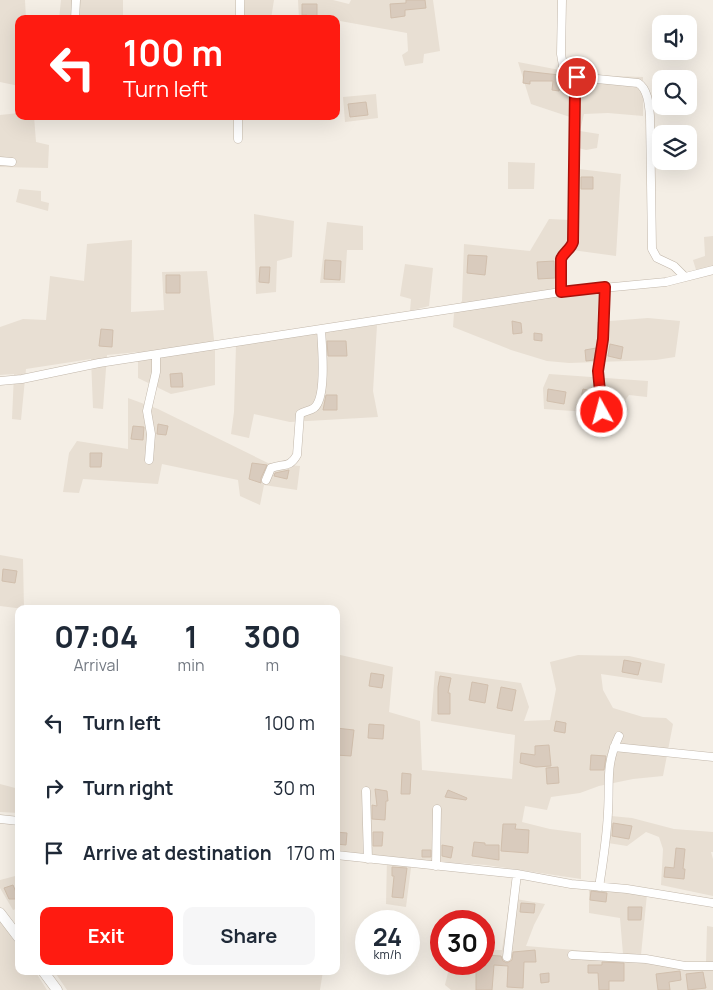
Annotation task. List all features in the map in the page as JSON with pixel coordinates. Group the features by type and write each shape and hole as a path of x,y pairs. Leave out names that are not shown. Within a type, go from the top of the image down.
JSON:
{"street":[{"path":"74,15 76,0"},
{"path":"240,0 240,15"},
{"path":"562,0 560,54 564,72 577,77 642,85 648,99 650,116 652,249 657,258 674,266 685,277"},
{"path":"561,292 561,259 573,242 575,91 577,77"},
{"path":"238,120 238,139"},
{"path":"0,161 12,162"},
{"path":"0,381 22,379 99,363 561,292 666,282 713,270"},
{"path":"602,412 598,371 603,339 605,287"},
{"path":"266,480 271,468 290,464 294,460 300,414 314,408 319,400 323,362 321,330"},
{"path":"149,460 151,434 147,410 156,372 156,355"},
{"path":"599,886 608,821 609,762 619,736"},
{"path":"614,746 713,757"},
{"path":"366,791 368,859"},
{"path":"436,866 438,809"},
{"path":"0,819 15,820"},
{"path":"340,856 517,874 571,884 661,894 713,903"},
{"path":"507,957 517,874"},
{"path":"0,913 15,933"},
{"path":"572,956 646,959 685,966 713,966"},
{"path":"46,975 57,990"}],"shaded area":[{"path":"0,0 25,0 26,15 15,15 15,85 0,82"},
{"path":"61,0 123,0 123,15 59,15"},
{"path":"245,0 274,0 272,15 244,15"},
{"path":"298,0 333,0 349,4 351,0 433,0 440,51 424,54 423,63 405,66 402,55 408,51 407,33 340,21 340,15 299,15"},
{"path":"518,62 586,75 643,77 643,116 608,113 584,114 580,131 599,134 597,148 586,150 570,146 570,117 531,104"},
{"path":"376,94 378,118 345,122 343,97"},
{"path":"15,113 15,120 34,120 36,142 49,145 48,168 0,167 0,115"},
{"path":"508,162 535,163 534,189 508,189"},
{"path":"579,169 621,174 616,256 572,250 565,260 565,296 599,292 597,322 648,318 680,321 675,357 656,360 569,363 547,361 511,350 453,327 454,313 462,301 464,244 530,251 549,219 570,220 569,170"},
{"path":"19,189 41,191 41,201 49,203 48,211 16,202"},
{"path":"254,214 294,221 292,257 277,261 276,292 256,294"},
{"path":"327,222 363,226 363,250 347,250 345,283 320,283"},
{"path":"713,236 713,275 696,270 693,260 705,256 704,237"},
{"path":"132,240 131,312 164,310 162,272 207,271 215,350 215,385 171,394 138,378 138,352 107,355 103,409 93,408 91,359 26,369 21,420 12,419 14,374 0,375 0,327 23,319 46,320 50,276 84,281 87,244"},
{"path":"405,264 433,268 429,306 410,311 411,299 400,296"},
{"path":"377,325 373,391 378,417 290,422 254,414 249,438 231,434 234,412 236,345"},
{"path":"549,374 648,381 647,397 629,395 615,414 544,409 543,388"},
{"path":"128,398 158,409 268,463 300,466 297,490 264,485 260,505 240,496 238,480 162,464 158,484 83,479 79,493 63,492 69,453 77,441 128,449"},
{"path":"0,555 23,559 24,605 15,605 15,608 0,606"},
{"path":"340,655 393,667 389,712 420,721 422,770 512,779 515,735 431,721 435,671 521,683 529,707 524,721 550,720 556,689 550,662 578,655 629,656 665,664 662,683 601,674 603,690 613,708 643,717 666,718 673,724 663,776 633,779 599,786 580,793 551,797 547,810 525,806 522,822 550,829 581,833 581,879 486,865 412,860 406,907 386,904 387,857 340,851"},
{"path":"0,784 15,788 15,813 0,812"},
{"path":"611,816 632,818 674,829 713,832 713,852 711,852 713,859 713,896 661,885 663,849 659,837 646,832 627,846 608,843"},
{"path":"15,876 15,909 13,910 0,888 0,880"},
{"path":"589,887 647,894 641,955 685,962 706,962 707,926 713,927 713,990 451,990 445,985 447,975 495,975 495,950 502,950 510,898 545,904 526,946 623,954 620,918 589,913"},
{"path":"0,920 15,942 15,975 38,975 47,990 0,990"},
{"path":"57,975 322,975 320,990 67,990"}],"building":[{"path":"406,0 425,0 426,8 405,10 405,16 391,18 390,4 406,3"},
{"path":"302,4 317,4 317,15 302,15"},
{"path":"524,71 559,75 571,81 570,84 560,83 559,91 552,90 553,81 530,81 530,84 523,83"},
{"path":"366,102 368,115 350,117 348,104"},
{"path":"581,177 593,177 593,189 581,189"},
{"path":"468,255 487,256 485,275 467,273"},
{"path":"325,260 341,261 340,280 324,279"},
{"path":"554,261 555,278 538,279 537,262"},
{"path":"260,267 270,267 269,283 259,282"},
{"path":"166,275 180,275 180,293 166,293"},
{"path":"512,321 521,323 522,333 513,334"},
{"path":"101,329 113,330 112,347 99,346"},
{"path":"534,333 542,334 542,341 534,340"},
{"path":"327,341 346,341 347,356 328,356"},
{"path":"610,344 623,347 621,359 608,356"},
{"path":"596,348 594,360 586,361 585,350"},
{"path":"182,373 183,387 171,387 170,374"},
{"path":"548,389 566,392 564,404 547,401"},
{"path":"583,389 591,391 589,404 580,402"},
{"path":"326,395 337,395 337,410 323,410"},
{"path":"158,424 168,426 166,435 157,434"},
{"path":"133,426 144,427 143,440 131,439"},
{"path":"90,453 102,453 101,467 90,467"},
{"path":"252,463 267,465 261,478 261,483 249,479"},
{"path":"289,470 287,479 274,476 275,473"},
{"path":"3,569 17,571 15,583 2,581"},
{"path":"624,660 641,663 638,675 622,672"},
{"path":"371,673 384,675 382,688 369,686"},
{"path":"440,676 451,678 448,693 450,693 450,714 438,714"},
{"path":"472,682 488,685 485,703 469,700"},
{"path":"501,687 516,690 512,711 497,708"},
{"path":"556,721 566,723 565,733 554,731"},
{"path":"369,724 384,725 383,739 368,738"},
{"path":"340,728 354,730 351,756 340,755"},
{"path":"549,745 551,766 536,767 520,763 521,753 535,755 535,746"},
{"path":"591,755 606,756 604,770 590,770"},
{"path":"558,767 559,783 547,784 546,768"},
{"path":"402,773 411,774 410,794 401,794"},
{"path":"375,789 387,791 388,801 386,801 385,820 372,819 372,805 377,806"},
{"path":"448,790 467,798 466,800 445,797"},
{"path":"613,823 632,826 629,839 612,836"},
{"path":"503,824 516,824 515,829 529,830 528,853 501,851"},
{"path":"340,832 347,833 346,845 340,844"},
{"path":"373,832 383,832 382,846 373,846"},
{"path":"474,842 485,843 485,845 499,845 499,860 472,856"},
{"path":"442,845 453,847 451,858 442,856"},
{"path":"676,848 685,849 684,879 664,877 665,867 674,868"},
{"path":"422,850 431,850 431,857 422,857"},
{"path":"392,867 407,868 403,898 392,897 394,876 392,876"},
{"path":"13,885 15,899 9,899 4,888"},
{"path":"591,891 607,893 606,902 590,900"},
{"path":"521,903 535,904 534,913 520,912"},
{"path":"628,907 642,907 641,920 628,920"},
{"path":"535,950 536,962 524,962 523,988 507,987 508,966 495,965 495,956 501,956 503,961 507,963 512,960 513,952"},
{"path":"602,962 624,963 624,981 609,981 609,990 599,990 598,973 588,973 588,965 602,965"},
{"path":"680,971 681,980 669,982 670,990 658,990 656,974"},
{"path":"703,972 706,988 688,990 686,974"},
{"path":"549,973 549,982 541,983 540,974"},
{"path":"476,975 493,975 492,990 476,990"}],"route":[{"path":"577,77 575,91 573,242 561,259 561,292 605,287 603,339 598,371 602,412"}]}
